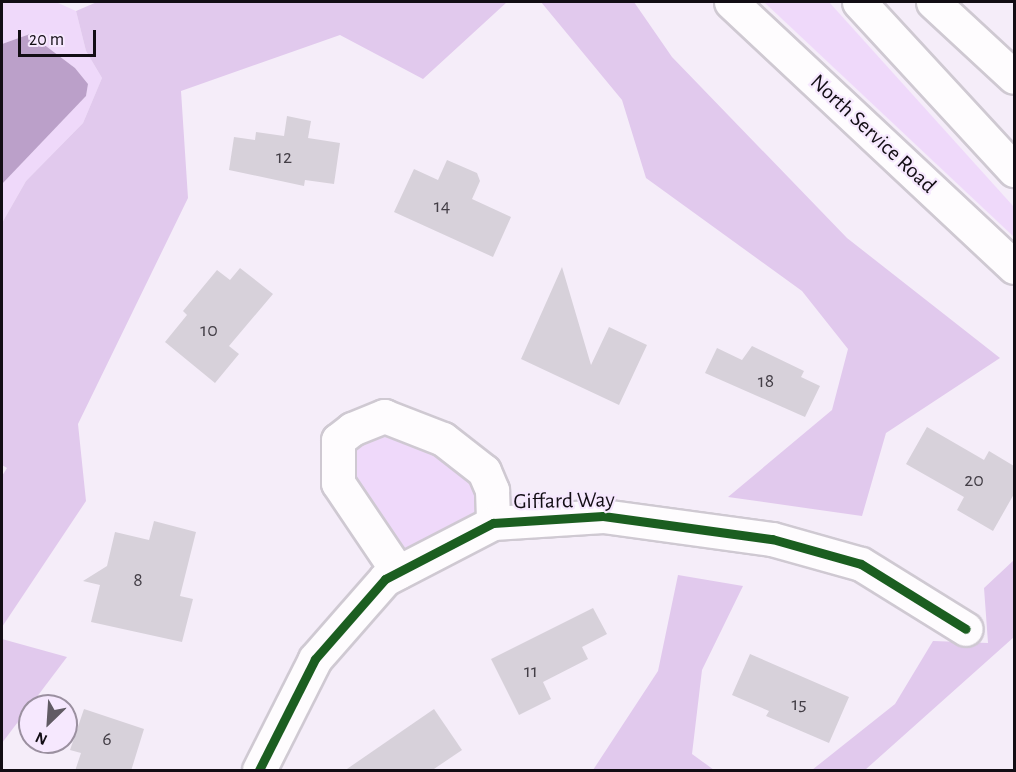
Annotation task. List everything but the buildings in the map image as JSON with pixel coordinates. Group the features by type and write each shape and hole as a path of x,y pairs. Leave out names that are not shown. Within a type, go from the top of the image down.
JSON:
{"main road":[{"name":"North Service Road","path":"731,2 1014,267"},
{"path":"859,2 1014,170"},
{"path":"933,2 1014,77"},
{"name":"Giffard Way","path":"398,572 338,483 338,440 352,429 384,416 442,439 484,471 492,490 493,523"},
{"name":"Giffard Way","path":"259,771 315,659 385,579 493,523 603,516 772,539 861,564 966,629"}],"shaded area":[{"path":"2,2 56,2 76,11 86,51 102,78 83,123 26,181 2,223 2,184 86,96 88,84 75,68 30,34 2,44"},
{"path":"97,2 507,2 423,79 340,35 181,91 188,198 78,424 86,501 2,627 2,476 7,468 2,465 2,223 26,181 83,123 102,78 86,51 76,11"},
{"path":"541,2 634,2 672,57 847,238 1000,358 886,433 862,516 728,497 832,410 848,349 802,291 646,178 622,100"},
{"path":"764,2 829,2 1014,207 1014,237"},
{"path":"30,34 75,68 88,84 86,96 2,184 2,44"},
{"path":"388,427 469,467 486,518 402,555 355,481 351,453 358,440"},
{"path":"1014,560 1014,637 865,770 812,770 895,704 933,641 988,643 984,588"},
{"path":"678,575 743,586 702,670 692,754 714,770 593,770 658,671"},
{"path":"2,639 67,657 39,694 18,694 18,722 2,743"}],"cycle path":[{"path":"259,770 315,659 385,579 493,523 603,516 772,539 861,564 966,629"}]}
